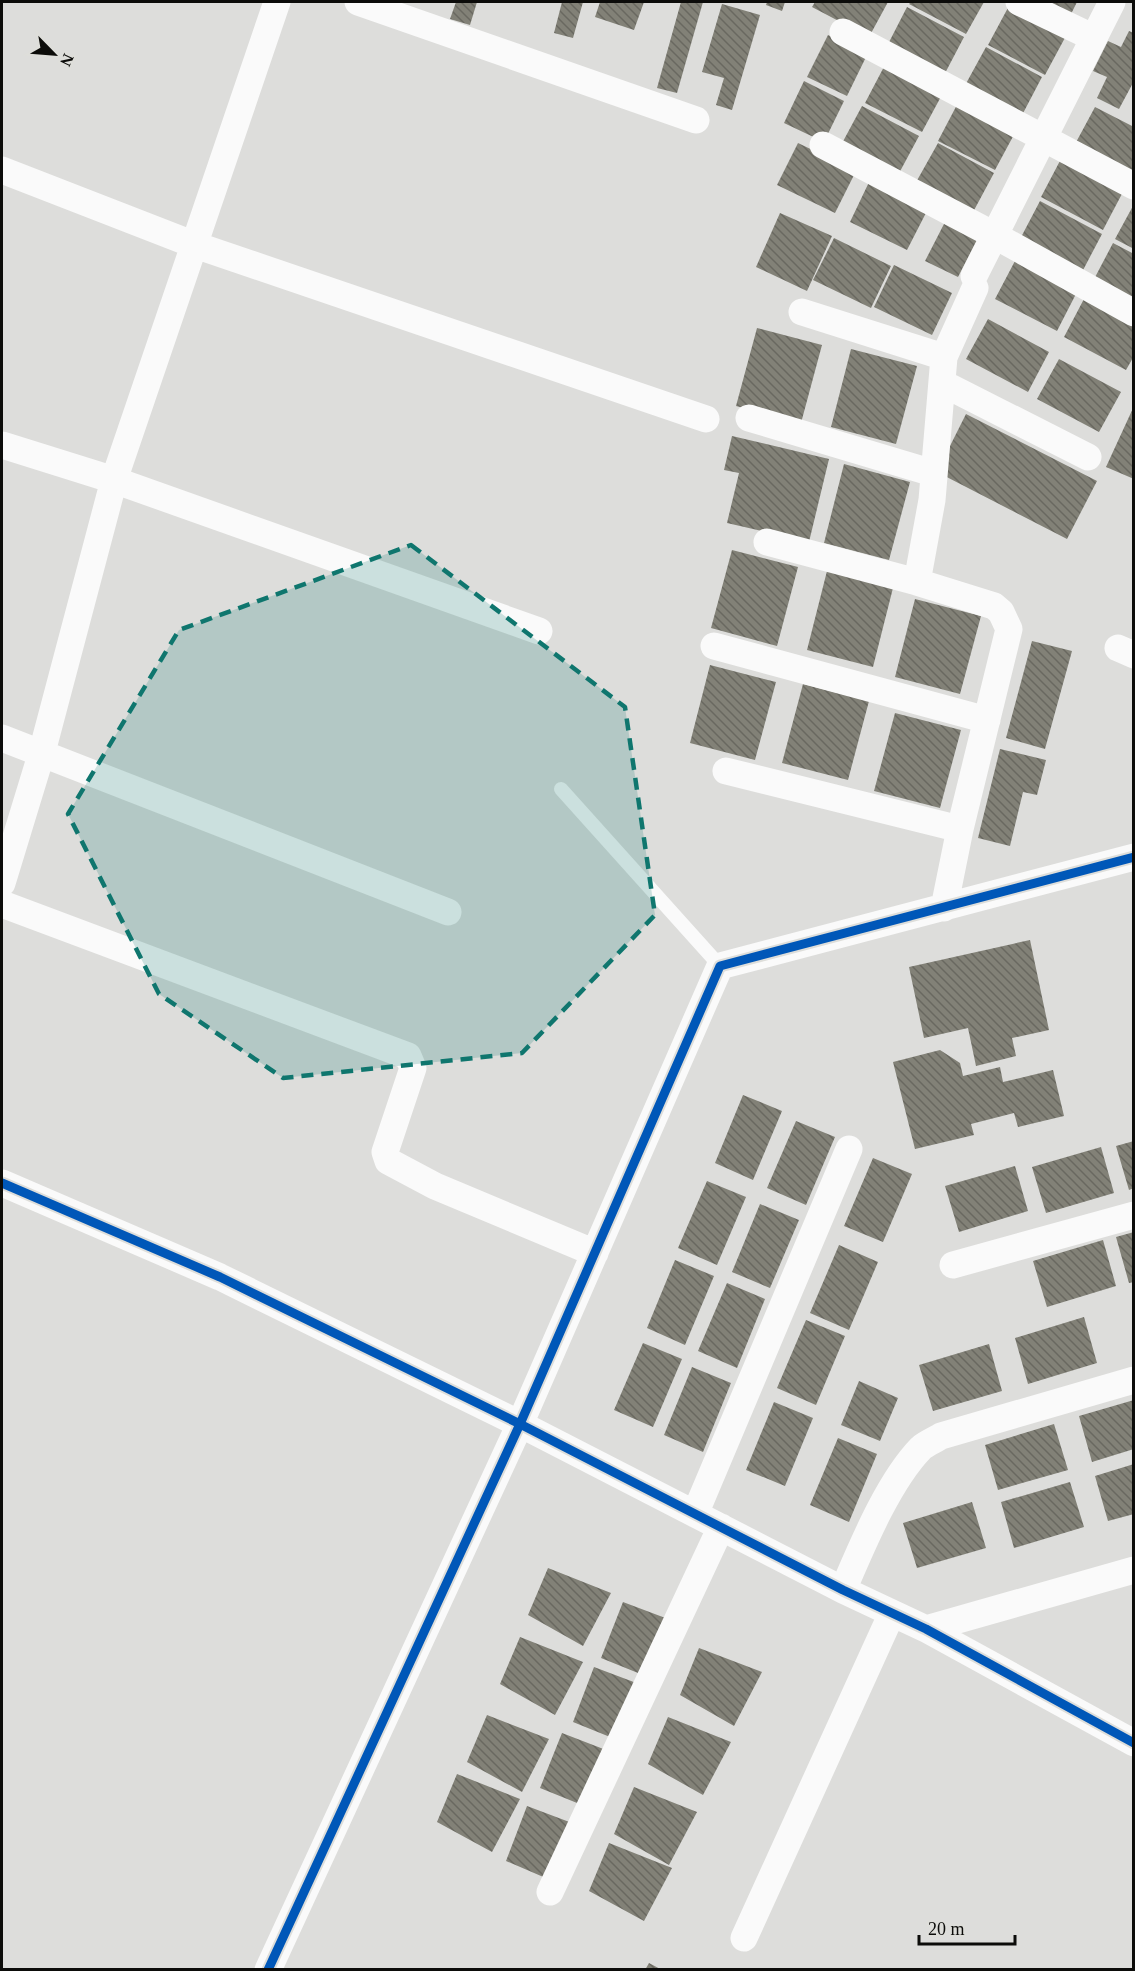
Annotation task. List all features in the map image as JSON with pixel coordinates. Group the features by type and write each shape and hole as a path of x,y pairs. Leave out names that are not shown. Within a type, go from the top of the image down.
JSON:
{"street":[{"path":"2,883 42,752 114,480 277,2"},
{"path":"358,2 696,120"},
{"path":"1019,2 1094,38"},
{"path":"917,582 932,500 943,370 974,282 994,235 1112,2"},
{"path":"843,32 1134,186"},
{"path":"823,145 994,235 1134,313"},
{"path":"2,170 195,245 706,419"},
{"path":"802,312 943,370 1088,457"},
{"path":"749,418 933,472"},
{"path":"2,445 114,480 539,631"},
{"path":"767,542 917,582 994,606 1006,620 1009,629 960,829 944,908"},
{"path":"714,646 987,720"},
{"path":"2,738 448,912"},
{"path":"726,771 960,829"},
{"path":"268,1970 520,1424 720,966 1134,856"},
{"path":"2,904 403,1054 410,1059 412,1068 385,1152 388,1161 435,1186 595,1253"},
{"path":"695,1514 849,1149"},
{"path":"2,1183 220,1277 520,1424 843,1590 926,1629 1134,1743"},
{"path":"953,1264 1134,1215"},
{"path":"843,1590 874,1521 903,1470 923,1446 941,1436 1134,1380"},
{"path":"550,1892 721,1527"},
{"path":"926,1629 1134,1570"},
{"path":"744,1938 892,1613"}],"lane":[{"path":"561,789 720,966"}],"highlighted area":[{"path":"411,545 625,707 655,915 522,1053 283,1078 159,994 68,814 179,630"}],"building":[{"path":"456,2 477,2 470,25 450,19"},
{"path":"562,2 583,2 573,38 554,33"},
{"path":"600,2 644,2 634,30 595,17"},
{"path":"681,2 703,2 677,93 657,88"},
{"path":"767,2 785,2 782,11 766,5"},
{"path":"815,2 888,2 869,37 812,7"},
{"path":"911,2 984,2 966,34 909,4"},
{"path":"1048,2 1077,2 1071,14"},
{"path":"722,4 760,15 732,110 716,105 724,78 702,72"},
{"path":"1010,4 1067,34 1045,75 988,45"},
{"path":"907,7 964,37 942,79 886,48"},
{"path":"1129,31 1134,33 1134,81 1119,109 1097,98 1107,77 1093,71 1108,41 1121,47"},
{"path":"828,35 867,55 847,96 807,77"},
{"path":"986,47 1042,77 1020,119 963,89"},
{"path":"887,61 944,91 922,132 865,103"},
{"path":"804,81 844,101 824,142 784,123"},
{"path":"960,99 1017,129 995,170 938,141"},
{"path":"862,106 919,136 897,177 840,147"},
{"path":"1095,107 1134,127 1134,179 1074,146"},
{"path":"798,143 856,171 835,213 777,185"},
{"path":"938,143 994,173 972,214 915,184"},
{"path":"1062,157 1124,190 1103,230 1041,197"},
{"path":"870,180 928,209 907,250 850,222"},
{"path":"1040,201 1102,234 1081,274 1019,241"},
{"path":"1134,204 1134,249 1115,239"},
{"path":"780,213 832,236 807,291 756,267"},
{"path":"945,222 978,238 958,277 925,261"},
{"path":"834,238 891,266 871,308 813,280"},
{"path":"1113,243 1134,254 1134,305 1092,283"},
{"path":"1016,259 1077,292 1057,331 995,299"},
{"path":"894,265 952,293 932,335 874,307"},
{"path":"1085,297 1134,323 1134,356 1126,370 1064,337"},
{"path":"988,319 1049,352 1028,392 966,359"},
{"path":"757,328 822,345 801,423 736,406"},
{"path":"851,349 917,366 896,444 831,427"},
{"path":"1059,359 1121,392 1099,432 1037,399"},
{"path":"1134,406 1134,479 1106,467"},
{"path":"966,414 1097,481 1067,539 937,472"},
{"path":"732,436 829,459 809,542 727,523 739,473 724,470"},
{"path":"844,464 910,482 889,560 824,543"},
{"path":"732,550 798,567 777,646 711,628"},
{"path":"827,571 893,588 873,667 807,650"},
{"path":"915,599 981,616 960,694 895,677"},
{"path":"1032,641 1072,651 1045,749 1006,738"},
{"path":"710,665 776,682 755,760 690,743"},
{"path":"803,684 869,701 848,780 782,763"},
{"path":"895,713 961,730 940,808 874,791"},
{"path":"1000,749 1046,760 1037,795 1023,792 1010,846 978,838"},
{"path":"1030,940 1049,1030 1012,1038 1016,1056 976,1066 968,1028 924,1038 909,967"},
{"path":"940,1050 960,1063 963,1076 1000,1067 1003,1082 1053,1070 1064,1116 1018,1127 1014,1113 971,1124 974,1135 915,1149 893,1062"},
{"path":"743,1095 782,1111 753,1180 715,1163"},
{"path":"796,1121 835,1137 806,1205 767,1188"},
{"path":"1134,1141 1134,1188 1129,1190 1116,1146"},
{"path":"1101,1147 1114,1193 1046,1213 1032,1167"},
{"path":"873,1158 912,1174 883,1242 844,1226"},
{"path":"1015,1166 1028,1211 959,1232 945,1186"},
{"path":"707,1181 746,1197 717,1265 678,1248"},
{"path":"760,1204 799,1220 770,1288 732,1272"},
{"path":"1134,1232 1134,1282 1129,1283 1116,1237"},
{"path":"1103,1240 1116,1286 1047,1307 1033,1261"},
{"path":"839,1245 878,1262 849,1330 810,1313"},
{"path":"675,1260 714,1276 685,1345 647,1328"},
{"path":"727,1283 765,1299 737,1368 698,1351"},
{"path":"1084,1317 1097,1363 1028,1384 1015,1338"},
{"path":"806,1320 845,1336 816,1405 777,1388"},
{"path":"643,1343 682,1359 653,1427 614,1410"},
{"path":"989,1344 1002,1391 933,1411 919,1365"},
{"path":"692,1367 731,1383 703,1452 664,1435"},
{"path":"859,1381 898,1398 880,1441 841,1425"},
{"path":"1134,1400 1134,1449 1092,1462 1079,1416"},
{"path":"774,1402 813,1418 785,1486 746,1470"},
{"path":"1054,1424 1068,1470 998,1490 985,1445"},
{"path":"838,1438 877,1454 849,1522 810,1505"},
{"path":"1134,1464 1134,1514 1108,1521 1095,1476"},
{"path":"1070,1482 1084,1527 1014,1548 1001,1502"},
{"path":"972,1502 986,1548 917,1568 903,1523"},
{"path":"548,1568 611,1593 583,1646 528,1615"},
{"path":"623,1602 668,1619 643,1675 601,1658"},
{"path":"520,1637 583,1662 555,1715 500,1684"},
{"path":"699,1648 762,1672 734,1726 680,1695"},
{"path":"594,1667 639,1684 615,1739 573,1722"},
{"path":"487,1715 549,1739 522,1792 467,1762"},
{"path":"668,1717 731,1742 703,1795 648,1764"},
{"path":"562,1733 606,1750 582,1805 540,1788"},
{"path":"457,1774 520,1799 492,1852 437,1822"},
{"path":"634,1787 697,1812 669,1865 614,1834"},
{"path":"527,1806 572,1823 548,1879 506,1861"},
{"path":"609,1843 672,1868 644,1921 589,1891"},
{"path":"649,1963 662,1970 645,1970"}],"cycle path":[{"path":"268,1970 520,1424 720,966 1134,857"},
{"path":"2,1183 220,1277 520,1424 843,1590 926,1629 1134,1743"}]}
